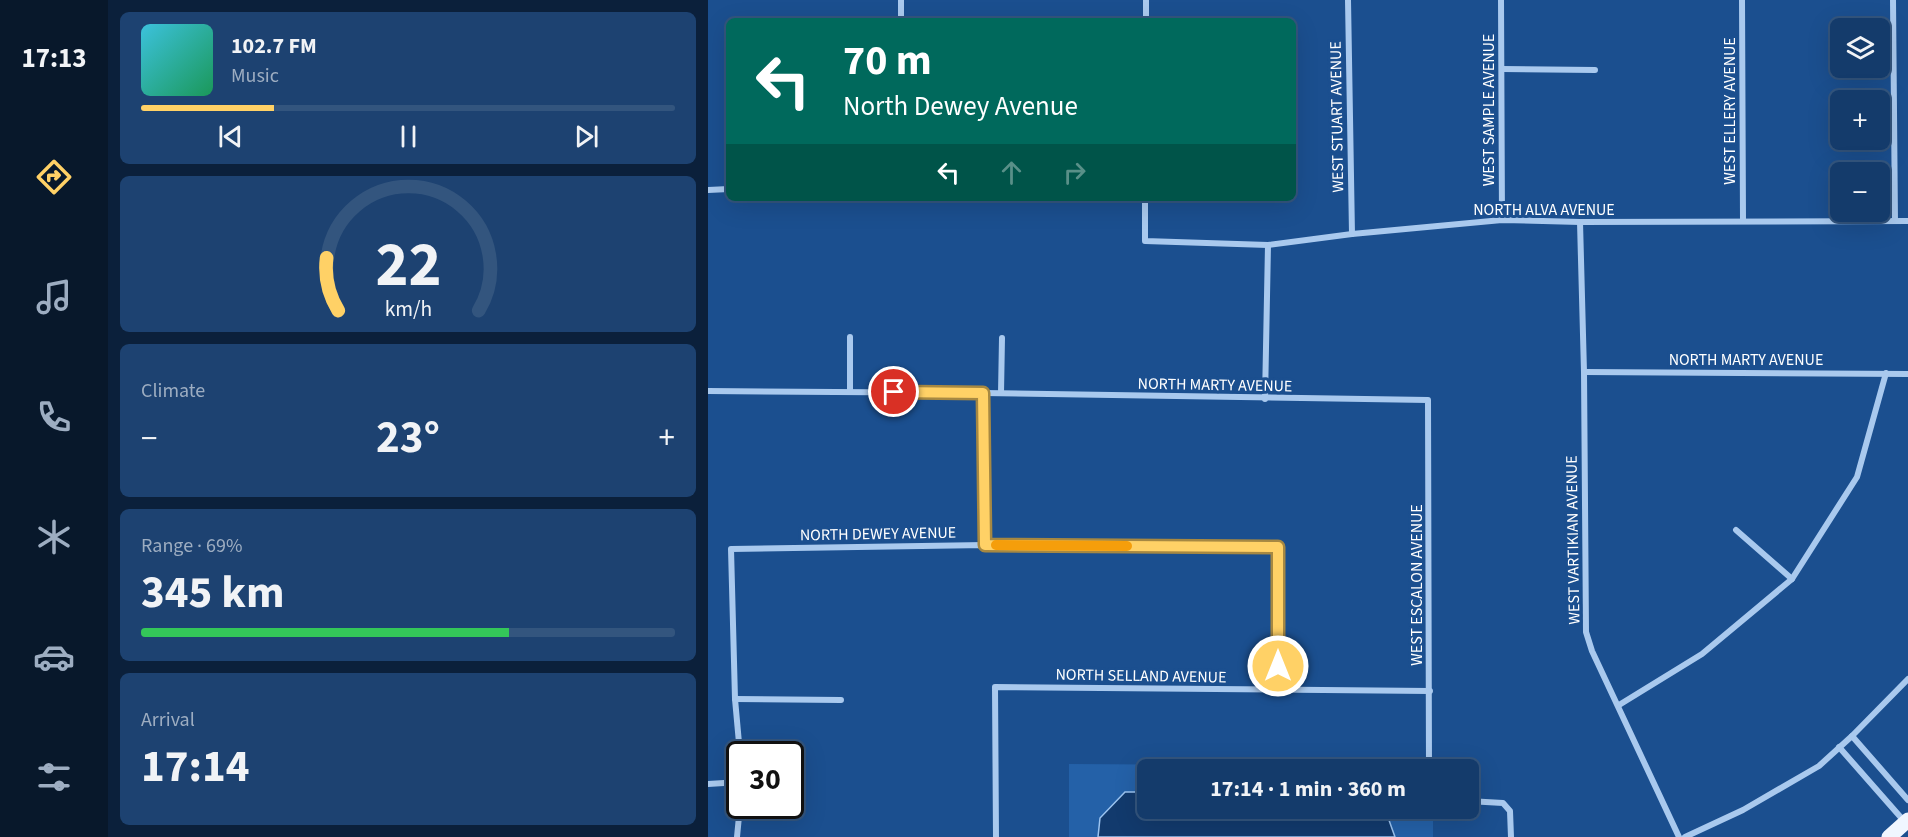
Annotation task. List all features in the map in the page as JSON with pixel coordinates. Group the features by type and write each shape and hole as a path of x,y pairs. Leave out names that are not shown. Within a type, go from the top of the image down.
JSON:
{"main road":[{"path":"1888,837 1907,822"}],"street":[{"path":"902,0 902,18"},
{"path":"1146,0 1146,18"},
{"name":"WEST STUART AVENUE","path":"1348,0 1352,234"},
{"name":"WEST SAMPLE AVENUE","path":"1501,0 1502,220"},
{"name":"WEST ELLERY AVENUE","path":"1742,0 1743,221"},
{"path":"1893,0 1894,221"},
{"path":"1502,69 1595,70"},
{"path":"708,189 726,189"},
{"name":"NORTH ALVA AVENUE","path":"1145,201 1146,241 1268,245 1352,234 1502,220 1580,222 1908,221"},
{"name":"WEST VARTIKIAN AVENUE","path":"1580,222 1584,372 1586,632 1592,651 1679,837"},
{"path":"1265,399 1268,245"},
{"path":"850,337 850,392"},
{"path":"1001,393 1002,338"},
{"name":"NORTH MARTY AVENUE","path":"1584,372 1908,374"},
{"path":"1618,705 1702,654 1792,579 1857,477 1886,374"},
{"name":"NORTH MARTY AVENUE","path":"708,391 1428,400"},
{"path":"983,393 985,545"},
{"name":"WEST ESCALON AVENUE","path":"1428,400 1429,759"},
{"path":"1736,531 1792,579"},
{"name":"NORTH DEWEY AVENUE","path":"735,699 731,549 985,545 1278,547 1278,690"},
{"path":"1685,837 1743,810 1819,766 1908,679"},
{"name":"NORTH SELLAND AVENUE","path":"996,837 995,687 1430,691"},
{"path":"739,741 735,699 841,700"},
{"path":"1852,736 1908,800"},
{"path":"1839,747 1907,822"},
{"path":"708,784 726,783"},
{"path":"1479,802 1503,803 1510,811 1511,837"},
{"path":"737,837 739,819"}],"shaded area":[{"path":"1069,764 1137,764 1137,819 1433,819 1433,837 1069,837"},
{"path":"1125,792 1137,792 1137,819 1389,819 1395,837 1098,837 1100,818"}],"slow traffic":[{"path":"996,545 1127,546"}],"route":[{"path":"894,392 983,393 985,545 1278,547 1278,666"}]}
